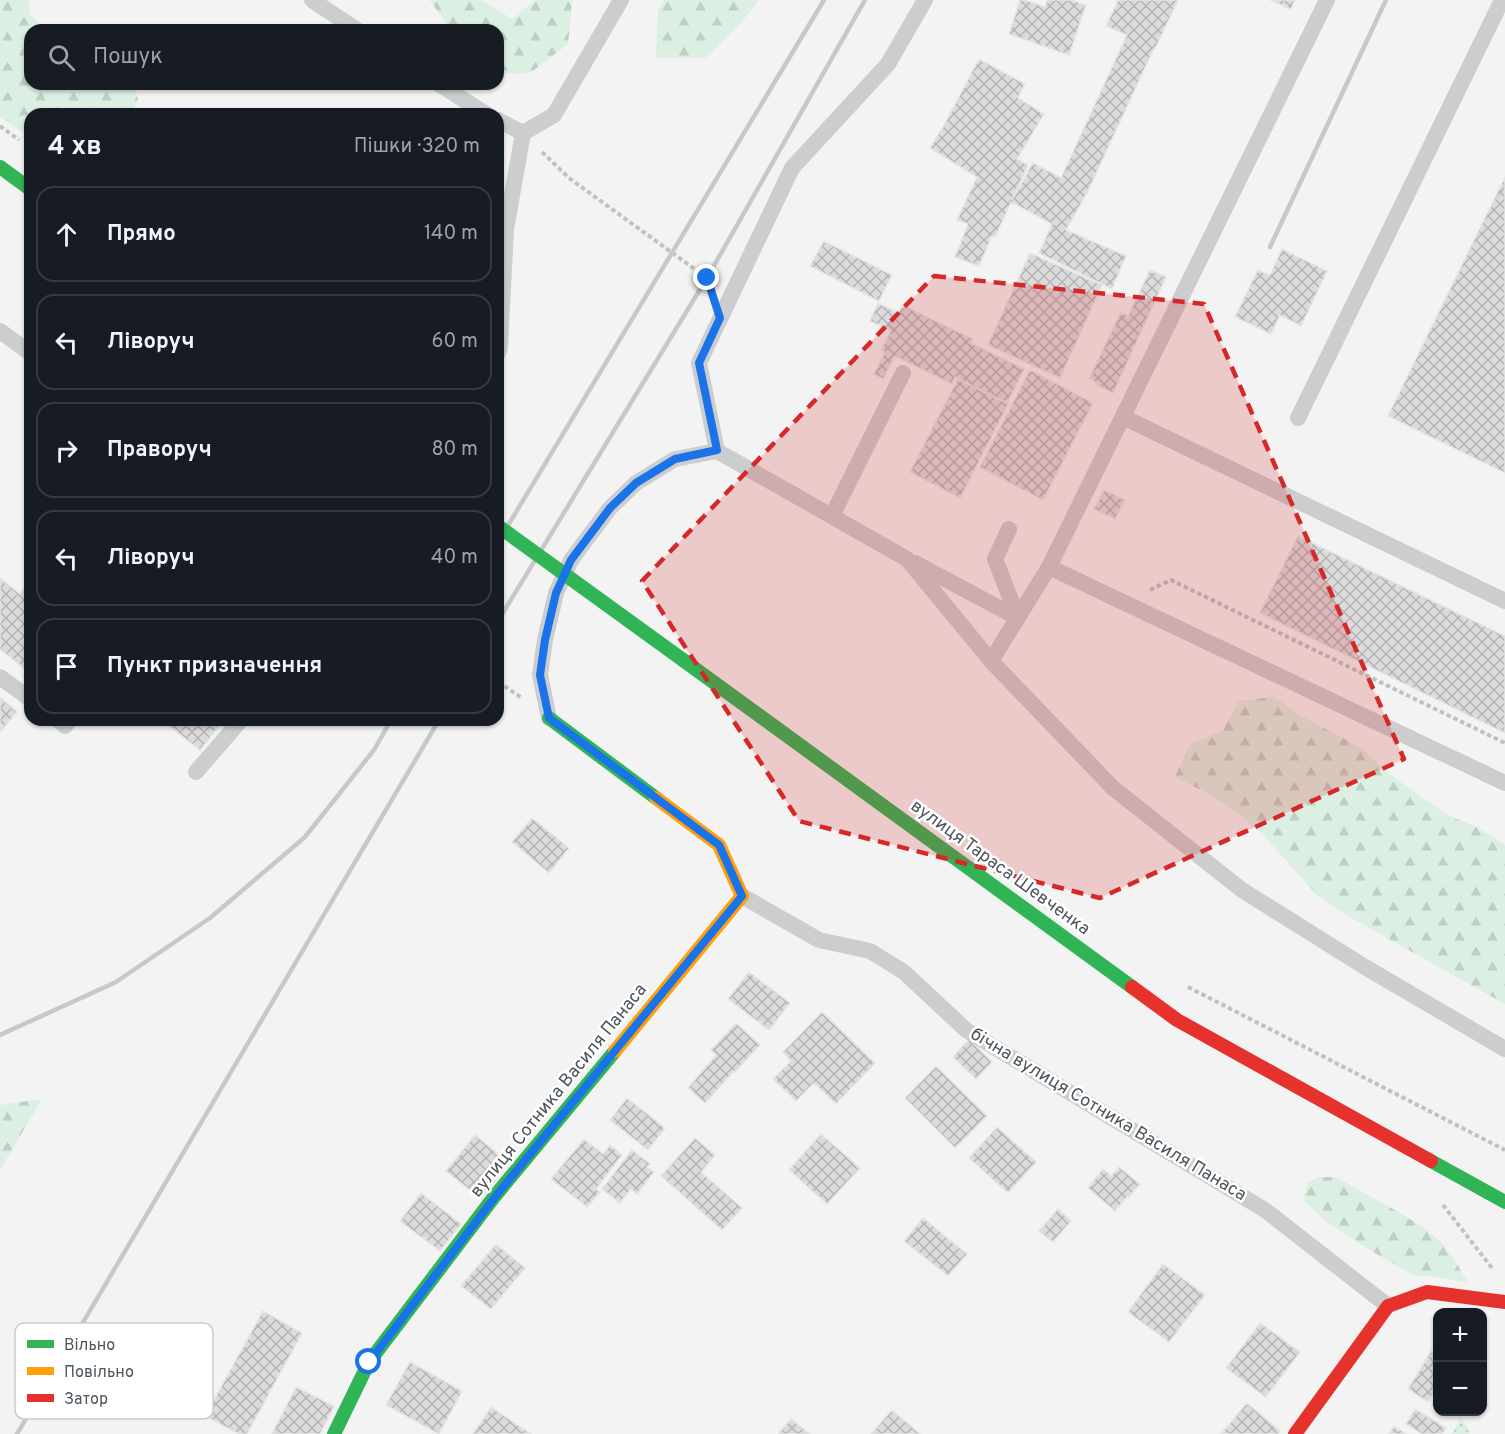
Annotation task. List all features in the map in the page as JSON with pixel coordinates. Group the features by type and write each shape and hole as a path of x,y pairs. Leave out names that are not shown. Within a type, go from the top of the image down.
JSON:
{"main road":[{"path":"0,167 24,185"},
{"name":"вулиця Тараса Шевченка","path":"504,530 1177,1020 1505,1202"},
{"path":"549,718 719,845 742,896"},
{"name":"вулиця Сотника Василя Панаса","path":"334,1434 369,1362 495,1197 742,896"},
{"path":"1295,1434 1388,1305 1427,1293 1505,1302"}],"lane":[{"path":"312,0 337,6 352,24"},
{"path":"504,268 506,229 523,133 554,115 621,0"},
{"path":"717,450 699,363 792,168 888,64 925,0"},
{"path":"991,661 1049,567 1327,0"},
{"path":"1298,418 1502,0"},
{"path":"448,90 477,108"},
{"path":"504,123 523,133"},
{"path":"0,331 24,349"},
{"path":"832,516 903,373"},
{"path":"1123,417 1505,601"},
{"path":"549,718 540,675 556,593 571,560 610,508 636,483 675,459 717,450 907,559 1018,618"},
{"path":"1009,529 995,560 1018,618"},
{"path":"907,559 991,661 1113,788 1242,890 1365,968 1505,1049"},
{"path":"1049,567 1505,783"},
{"path":"0,677 24,695"},
{"path":"196,772 236,726"},
{"name":"бічна вулиця Сотника Василя Панаса","path":"742,896 819,940 870,951 904,972 966,1030 1265,1210 1388,1305"}],"path":[{"path":"0,126 22,143"},
{"path":"523,133 569,178 707,278 720,318"},
{"path":"1123,603 1171,580 1199,596 1505,743"},
{"path":"1186,986 1505,1150"}],"highlighted area":[{"path":"934,276 1204,304 1404,759 1100,898 799,821 642,581"}],"green space":[{"path":"0,0 29,0 30,15 40,24 24,24 24,90 136,90 138,100 134,108 24,108 24,133 0,117"},
{"path":"430,0 481,0 512,19 536,0 572,0 568,44 530,73 504,74 504,24 446,24"},
{"path":"664,0 759,0 740,24 705,58 656,58 658,10"},
{"path":"1274,697 1303,717 1362,748 1387,772 1447,815 1479,828 1505,845 1505,1004 1348,916 1317,895 1264,836 1235,811 1175,777 1190,744 1222,731 1239,701"},
{"path":"42,1099 0,1170 0,1105"},
{"path":"1320,1177 1336,1177 1423,1227 1441,1242 1468,1283 1414,1275 1328,1223 1303,1200 1308,1182"},
{"path":"1461,1416 1470,1434 1452,1434"}],"building":[{"path":"1020,0 1045,7 1047,0 1072,0 1086,5 1069,55 1009,34"},
{"path":"1118,0 1178,0 1087,193 1066,230 1126,256 1112,289 1039,253 1052,224 1011,202 979,266 955,257 968,224 957,220 977,177 930,148 979,59 1025,84 1018,98 1044,114 1017,159 1028,165 1012,200 1033,163 1061,178 1127,35 1106,26"},
{"path":"1270,0 1295,0 1291,9"},
{"path":"1505,177 1505,473 1388,416"},
{"path":"824,241 892,275 879,301 810,266"},
{"path":"1282,249 1327,271 1301,326 1280,315 1271,334 1235,317 1258,270 1270,275"},
{"path":"1030,253 1102,285 1060,378 988,345"},
{"path":"1150,270 1166,277 1113,393 1089,379 1121,312 1128,316"},
{"path":"878,303 898,313 902,305 973,339 971,343 1024,369 1007,403 955,377 952,384 895,356 883,379 874,374 885,352 881,350 891,331 870,321"},
{"path":"1030,370 1093,403 1043,500 980,467"},
{"path":"958,379 1008,404 960,498 910,472"},
{"path":"1104,490 1125,500 1115,519 1094,509"},
{"path":"1298,536 1505,636 1505,733 1260,613"},
{"path":"0,578 20,594 24,589 24,668 0,649"},
{"path":"0,697 17,712 0,732"},
{"path":"169,726 219,726 200,750"},
{"path":"532,818 569,848 549,873 512,842"},
{"path":"749,972 790,1003 769,1030 728,999"},
{"path":"822,1012 875,1063 836,1104 814,1083 796,1101 773,1079 791,1061 783,1052"},
{"path":"736,1023 760,1045 705,1103 688,1088 716,1055 711,1050"},
{"path":"969,1039 992,1062 976,1079 953,1057"},
{"path":"936,1066 987,1116 955,1148 905,1098"},
{"path":"627,1098 665,1128 648,1150 610,1120"},
{"path":"997,1127 1036,1162 1008,1193 969,1158"},
{"path":"821,1134 860,1168 827,1204 789,1170"},
{"path":"475,1135 509,1163 481,1199 446,1171"},
{"path":"695,1138 715,1155 701,1172 742,1208 722,1230 661,1176"},
{"path":"584,1139 603,1154 610,1145 622,1155 596,1189 600,1192 587,1207 551,1179"},
{"path":"632,1150 650,1164 647,1167 654,1172 637,1194 631,1189 620,1203 602,1189"},
{"path":"1119,1167 1140,1184 1115,1211 1088,1188 1103,1169 1111,1176"},
{"path":"421,1193 461,1224 440,1251 400,1221"},
{"path":"1058,1209 1071,1221 1053,1242 1039,1231"},
{"path":"923,1218 967,1254 948,1276 904,1241"},
{"path":"496,1244 525,1268 491,1309 461,1286"},
{"path":"1163,1264 1205,1295 1169,1342 1128,1312"},
{"path":"263,1311 302,1333 247,1434 239,1434 211,1419 213,1419 213,1402"},
{"path":"1260,1323 1300,1352 1266,1397 1226,1368"},
{"path":"1431,1351 1433,1352 1433,1394 1428,1402 1408,1389"},
{"path":"410,1362 462,1391 439,1434 386,1405"},
{"path":"296,1387 334,1406 320,1434 272,1434"},
{"path":"1247,1403 1280,1431 1278,1434 1221,1434"},
{"path":"491,1407 531,1434 473,1434"},
{"path":"1415,1409 1446,1428 1442,1434 1422,1434 1406,1424"},
{"path":"892,1410 920,1434 871,1434"},
{"path":"791,1419 810,1434 778,1434"},
{"path":"1394,1426 1407,1434 1389,1434"}],"railway":[{"path":"504,532 824,0"},
{"path":"504,611 707,278 865,0"},
{"path":"1270,247 1386,0"},
{"path":"0,1035 116,982 210,918 305,837 374,750 388,726"},
{"path":"83,1323 435,726"},
{"path":"17,1434 26,1419"}],"traffic: fast":[{"path":"0,167 24,185"},
{"path":"504,530 683,660"},
{"path":"683,660 1132,987"},
{"path":"549,718 656,798"},
{"path":"334,1434 369,1362 494,1197 615,1051"},
{"path":"1431,1161 1505,1202"}],"traffic: slow":[{"path":"615,1051 742,896 719,845 656,798"}],"traffic: jam":[{"path":"1132,987 1177,1020 1431,1161"},
{"path":"1295,1434 1388,1306 1427,1292 1505,1302"}],"route":[{"path":"369,1362 495,1197 742,896 719,845 549,718 540,675 556,593 571,560 610,508 636,483 675,459 717,450 699,363 720,318 707,278"}]}
